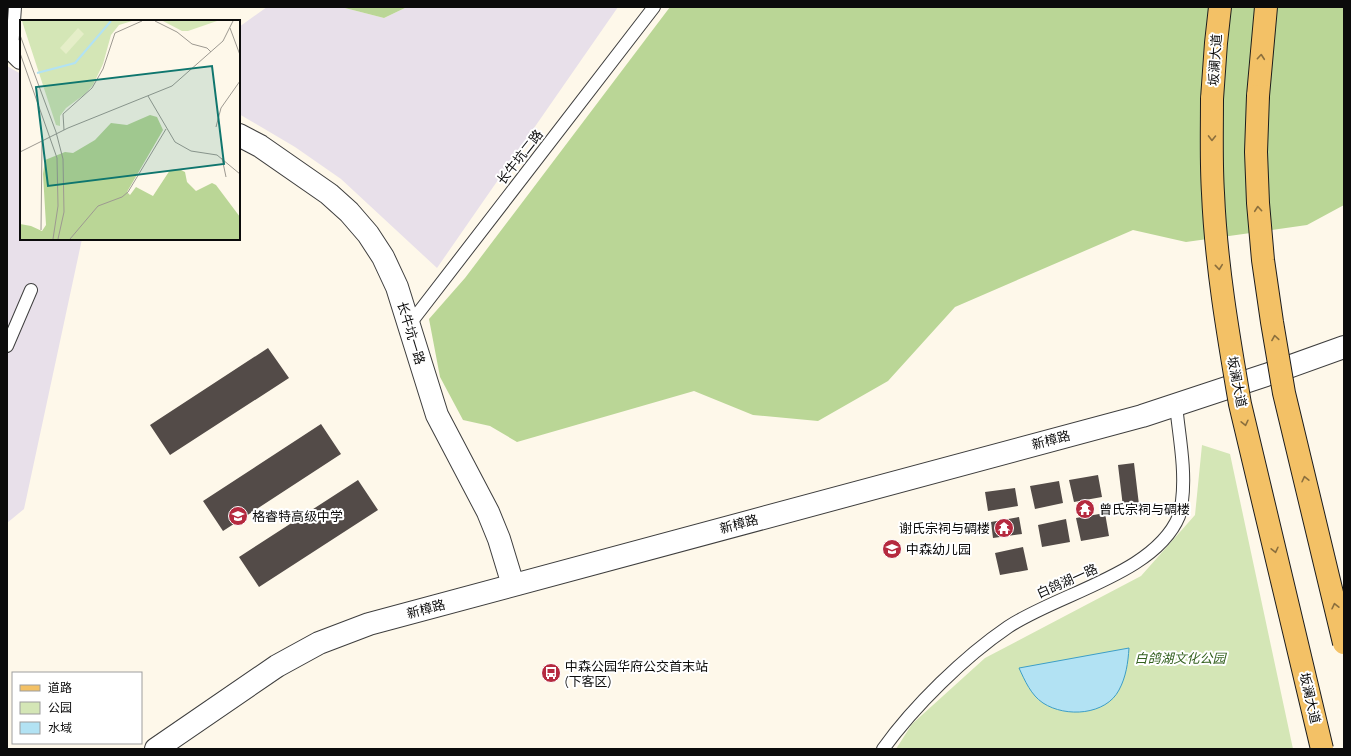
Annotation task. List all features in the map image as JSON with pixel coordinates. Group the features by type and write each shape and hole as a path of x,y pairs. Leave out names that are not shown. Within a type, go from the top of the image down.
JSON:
{"main road":[{"name":"坂澜大道","path":"1220,7 1212,99 1213,194 1222,291 1240,404 1322,749"},
{"path":"1266,7 1258,96 1256,152 1258,203 1263,260 1284,392 1344,644"}],"street":[{"name":"长牛坑一路","path":"240,136 260,146 329,194 349,212 368,234 383,257 397,287 437,415 488,512 499,539 513,585"},
{"name":"新樟路","path":"156,749 277,666 319,643 369,624 1135,418 1266,375 1344,347"}],"lane":[{"path":"13,51 15,7"},
{"name":"长牛坑二路","path":"408,325 654,7"},
{"path":"7,346 31,290"},
{"name":"白鸽湖一路","path":"883,749 922,701 978,649 1008,627 1037,610 1119,573 1140,560 1158,546 1171,532 1180,514 1184,490 1176,405"}],"shaded area":[{"path":"267,7 341,7 384,18 407,7 618,7 437,268 341,179 295,147 240,115 240,26"},
{"path":"7,66 20,73 20,240 82,240 24,509 7,523"}],"green space":[{"path":"341,7 407,7 384,18"},
{"path":"670,7 1344,7 1344,205 1307,225 1186,242 1133,230 955,307 888,381 818,421 753,415 694,391 517,442 490,426 463,420 440,377 429,319 465,278"},
{"name":"白鸽湖文化公园","path":"1202,445 1230,454 1293,749 896,749 912,724 985,658 1141,576 1195,515"}],"water":[{"path":"1129,648 1126,670 1119,690 1105,705 1085,712 1063,711 1052,708 1043,703 1032,692 1019,668"}],"building":[{"path":"268,348 289,378 170,455 150,425"},
{"path":"321,424 341,454 223,531 203,501"},
{"path":"1134,463 1140,513 1124,515 1118,465"},
{"path":"1098,475 1102,497 1074,502 1069,480"},
{"path":"358,480 378,510 259,587 239,557"},
{"path":"1059,481 1063,503 1035,509 1030,486"},
{"path":"1015,488 1018,506 988,511 985,492"},
{"path":"1105,513 1109,536 1081,541 1076,518"},
{"path":"1019,517 1022,534 993,538 991,522"},
{"path":"1066,519 1070,542 1042,547 1038,525"},
{"path":"1023,547 1028,570 1000,575 995,553"}],"place":[{"name":"曾氏宗祠与碉楼","path":"1085,509"},
{"name":"格睿特高级中学","path":"238,516"},
{"name":"谢氏宗祠与碉楼","path":"1004,528"},
{"name":"中森幼儿园","path":"892,549"},
{"name":"中森公园华府公交首末站 (下客区)","path":"551,673"}]}
